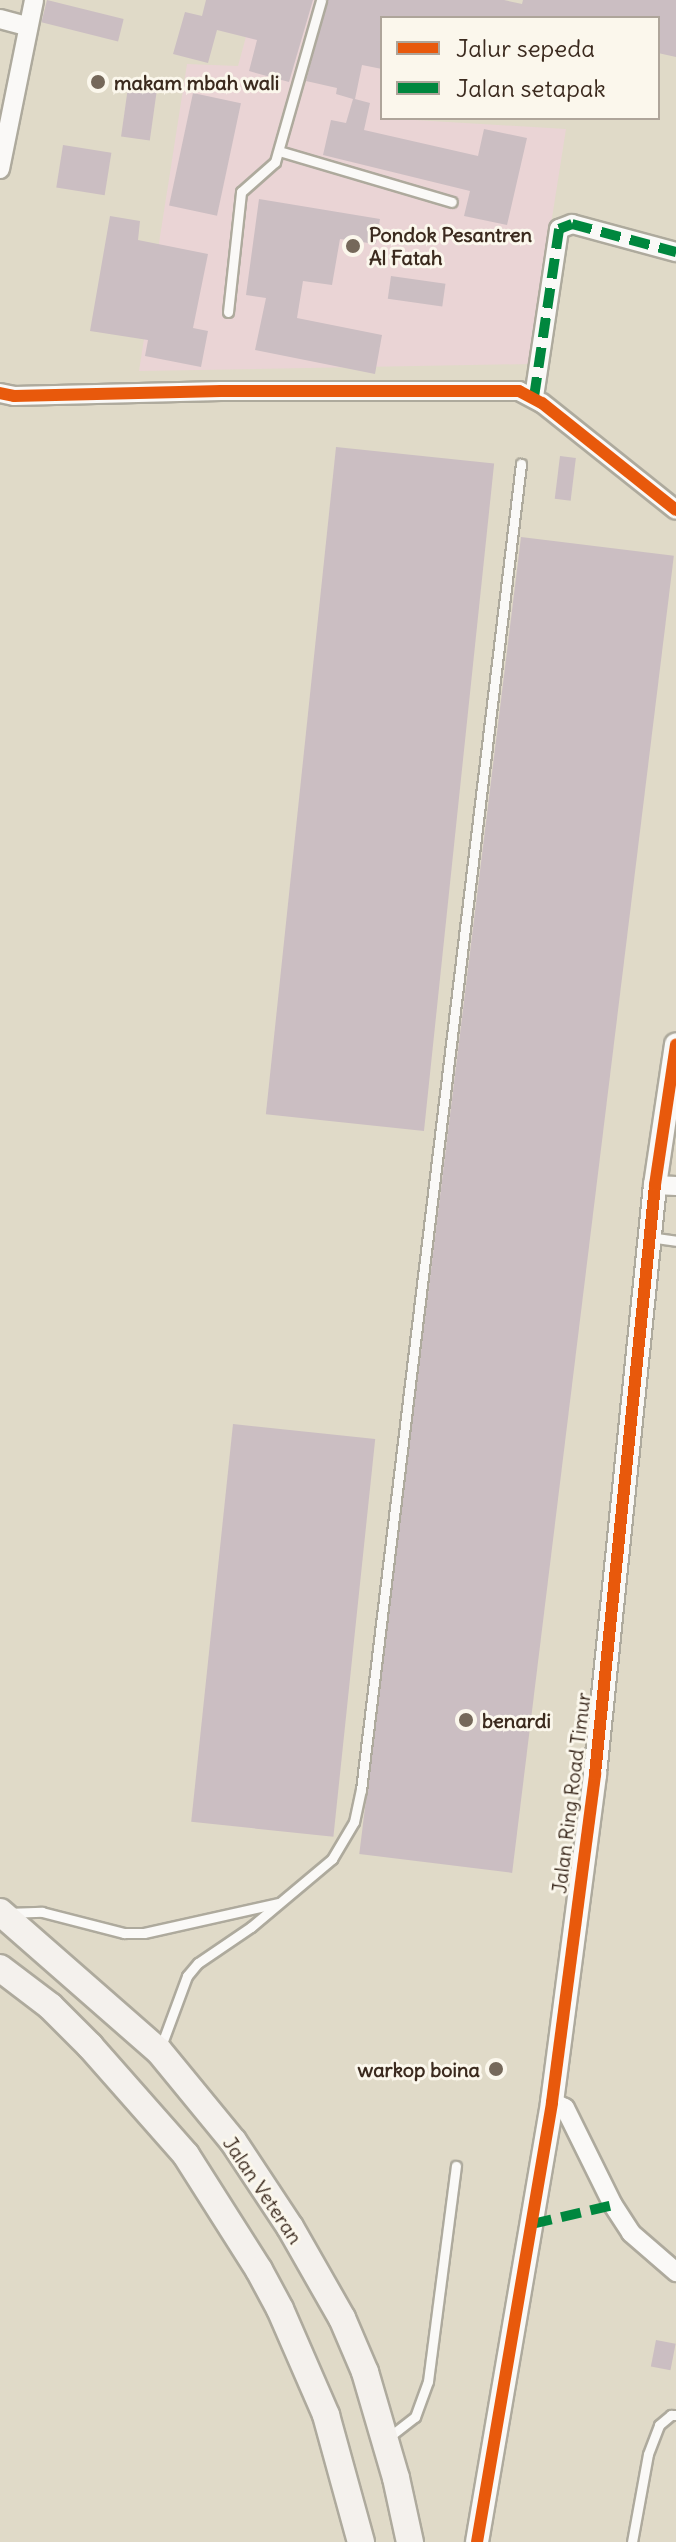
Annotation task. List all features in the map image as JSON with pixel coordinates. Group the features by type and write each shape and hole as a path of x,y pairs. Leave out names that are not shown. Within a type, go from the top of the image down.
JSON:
{"main road":[{"name":"Jalan Veteran","path":"1,1913 159,2051 233,2141 319,2276 365,2372 386,2440 410,2542"},
{"path":"0,1968 50,2006 80,2036 186,2155 259,2270 280,2309 326,2415 361,2542"}],"street":[{"path":"0,169 34,0"},
{"path":"0,19 27,26"},
{"path":"534,397 559,229 572,224 676,252"},
{"path":"0,393 63,396 519,391 534,397 676,510"},
{"name":"Jalan Ring Road Timur","path":"477,2542 552,2102 595,1774 649,1237 665,1186 676,1045"},
{"path":"552,2102 565,2108 613,2205 631,2233 676,2272"}],"lane":[{"path":"228,312 241,192 270,169 279,151 321,0"},
{"path":"279,151 452,202"},
{"path":"159,2051 180,1990 198,1963 229,1944 282,1903 332,1859 345,1842 361,1790 521,464"},
{"path":"649,1237 676,1241"},
{"path":"1,1913 42,1912 124,1933 161,1931 282,1903"},
{"path":"386,2440 415,2417 428,2381 456,2166"},
{"path":"632,2542 648,2454 659,2425 671,2415 676,2415"}],"shaded area":[{"name":"Pondok Pesantren Al Fatah","path":"256,0 350,0 380,17 380,120 566,129 529,364 139,371 187,64 238,66"}],"building":[{"path":"47,0 124,19 118,41 41,22"},
{"path":"206,0 313,0 289,82 249,71 257,40 217,30 208,63 173,54 185,12 202,16"},
{"path":"328,0 504,0 522,4 523,0 676,0 676,57 660,53 660,16 380,16 380,69 362,65 355,99 370,103 364,130 478,156 484,129 527,138 507,225 464,216 470,191 323,155 331,120 346,123 353,99 336,94 337,88 306,81"},
{"path":"129,80 158,84 150,140 121,136"},
{"path":"193,93 241,103 217,216 169,205"},
{"path":"63,145 111,153 105,195 56,187"},
{"path":"259,199 380,219 376,244 340,239 332,285 303,281 297,318 382,335 375,374 255,350 266,298 246,295"},
{"path":"110,216 140,221 138,240 208,254 193,328 208,331 201,367 145,356 148,340 90,331"},
{"path":"391,276 445,284 442,306 388,299"},
{"path":"336,447 494,464 424,1131 266,1114"},
{"path":"560,456 576,458 571,501 555,499"},
{"path":"521,537 674,556 512,1873 359,1854"},
{"path":"233,1424 375,1439 333,1837 191,1822"},
{"path":"656,2340 676,2344 670,2370 651,2367"}],"marked path":[{"path":"534,397 559,229 572,224 676,252"},
{"path":"532,2224 613,2205"}],"cycle path":[{"path":"0,393 14,396 221,391 519,391 542,403 676,510"},
{"path":"477,2542 552,2102 595,1774 655,1185 676,1045"}],"place":[{"name":"makam mbah wali","path":"98,82"},
{"name":"Pondok Pesantren Al Fatah","path":"353,246"},
{"name":"benardi","path":"466,1720"},
{"name":"warkop boina","path":"496,2069"}]}
